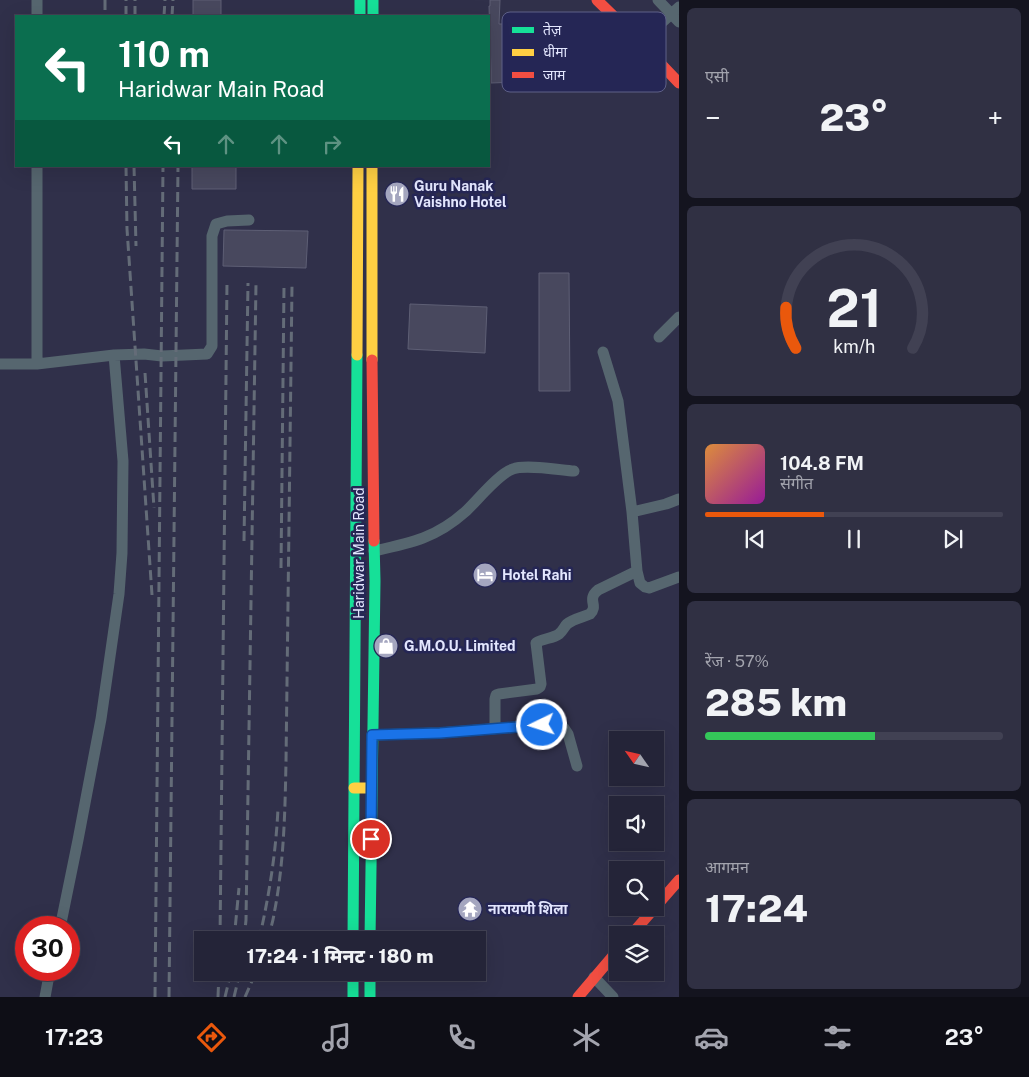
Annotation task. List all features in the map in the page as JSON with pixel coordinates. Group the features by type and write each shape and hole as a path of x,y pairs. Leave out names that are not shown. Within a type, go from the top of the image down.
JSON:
{"main road":[{"path":"360,0 360,15"},
{"path":"373,0 373,15"},
{"path":"598,0 610,12"},
{"path":"666,69 679,83"},
{"name":"Haridwar Main Road","path":"353,931 358,167"},
{"name":"Haridwar Main Road","path":"370,931 374,551 372,167"},
{"path":"357,272 372,272"},
{"path":"354,788 371,788"},
{"path":"640,926 677,887"},
{"path":"578,997 609,960"},
{"path":"353,981 353,997"},
{"path":"370,981 370,997"}],"street":[{"path":"37,0 37,15"},
{"path":"658,0 677,14 666,22"},
{"path":"36,364 37,167"},
{"path":"0,364 36,364 114,355 144,354 162,356 207,354 212,346 212,236 216,224 226,221 249,220"},
{"path":"659,337 679,318"},
{"path":"603,352 618,402 640,583 649,588 679,577"},
{"path":"62,916 101,719 119,594 122,553 123,461 114,355"},
{"path":"374,551 431,536 448,526 503,475 512,469 523,467 574,471"},
{"path":"632,512 679,499"},
{"path":"495,728 496,696 540,687 536,643 556,636 561,633 566,625 593,612 593,594 637,570"},
{"path":"372,735 440,733 557,724 564,728 568,734 577,766"},
{"path":"594,977 613,997"},
{"path":"45,997 48,981"}],"building":[{"path":"193,0 221,0 221,15 193,15"},
{"path":"490,0 500,0 499,24 502,24 502,83 491,83"},
{"path":"192,167 236,167 236,189 192,189"},
{"path":"224,230 308,231 306,268 223,266"},
{"path":"539,273 569,273 570,391 539,391"},
{"path":"410,304 487,307 485,353 408,349"}],"railway":[{"path":"105,0 105,15"},
{"path":"126,0 126,15"},
{"path":"135,0 135,15"},
{"path":"164,15 165,0"},
{"path":"172,15 173,0"},
{"path":"126,167 127,229 152,595"},
{"path":"134,167 136,246"},
{"path":"155,997 163,167"},
{"path":"169,997 178,167"},
{"path":"220,931 227,282"},
{"path":"244,541 248,283"},
{"path":"245,931 256,283"},
{"path":"270,931 282,857 286,762 292,285"},
{"path":"281,568 284,286"},
{"path":"145,373 154,508"},
{"path":"261,931 272,874 278,808"},
{"path":"235,931 239,888"},
{"path":"218,997 219,981"},
{"path":"225,997 229,981"},
{"path":"234,997 238,981"},
{"path":"245,997 252,981"}],"traffic: fast":[{"path":"360,0 360,15"},
{"path":"373,0 373,15"},
{"path":"353,931 357,355"},
{"path":"370,931 374,541"},
{"path":"353,981 353,997"},
{"path":"370,981 370,997"}],"traffic: slow":[{"path":"357,355 358,167"},
{"path":"372,167 372,360"},
{"path":"354,788 371,788"}],"traffic: jam":[{"path":"597,0 609,12"},
{"path":"666,69 679,83"},
{"path":"372,360 374,541"},
{"path":"639,926 679,880"},
{"path":"578,997 609,961"}],"place":[{"name":"Guru Nanak Vaishno Hotel","path":"397,194"},
{"name":"Hotel Rahi","path":"485,575"},
{"name":"G.M.O.U. Limited","path":"386,646"},
{"name":"नारायणी शिला","path":"470,909"}],"route":[{"path":"371,839 372,735 440,733 542,725"}]}
